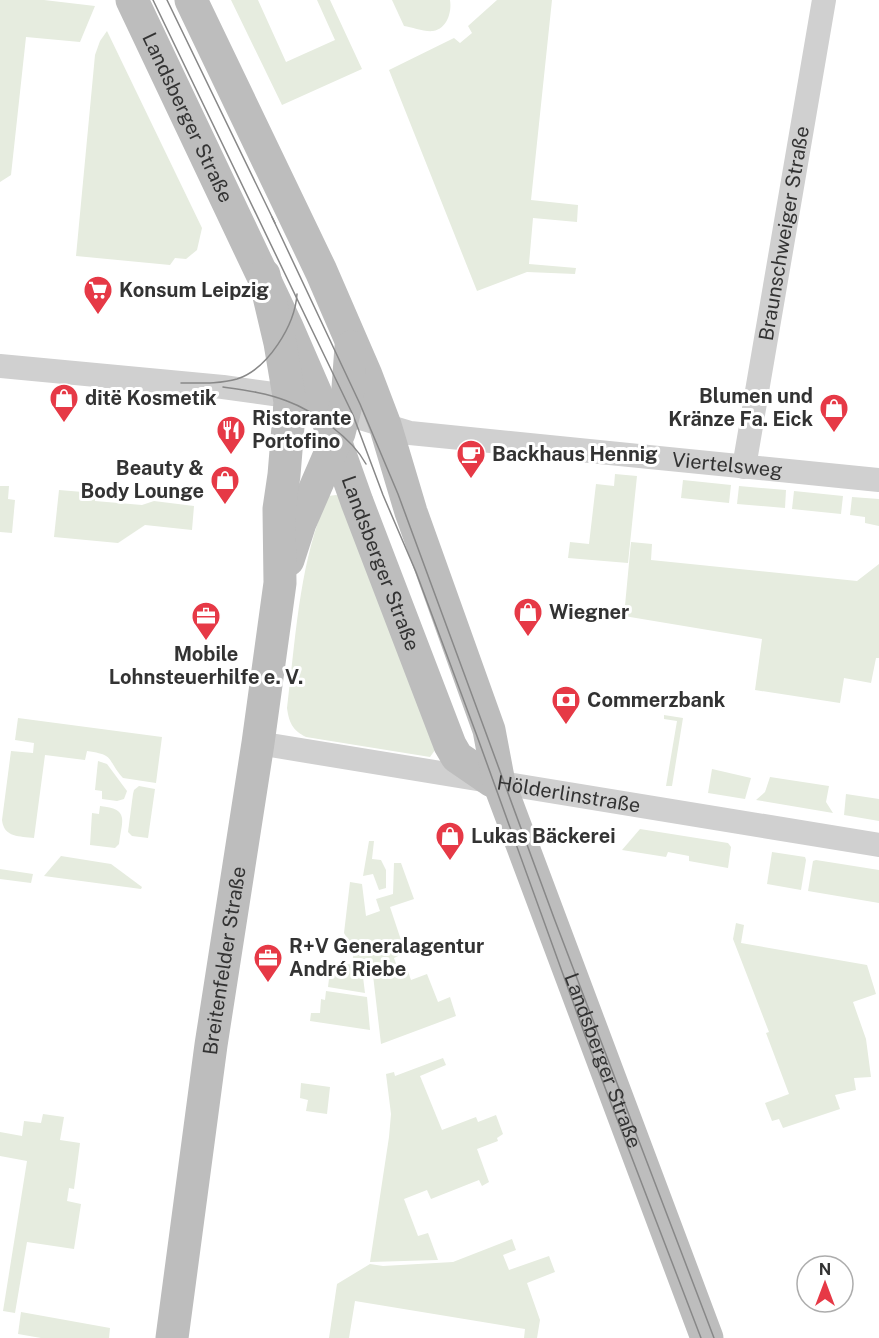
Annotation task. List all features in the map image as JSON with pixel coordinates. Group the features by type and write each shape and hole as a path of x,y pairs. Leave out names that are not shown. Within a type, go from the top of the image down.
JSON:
{"main road":[{"name":"Landsberger Straße","path":"132,0 334,420 357,502 450,745 457,757 492,781 499,783"},
{"name":"Landsberger Straße","path":"191,0 351,340 385,425 411,512 489,730 499,783 707,1338"},
{"name":"Breitenfelder Straße","path":"172,1338 211,1045 251,775 258,743 280,583 279,509 290,402 280,343 264,275"},
{"path":"334,420 349,380 351,340"},
{"name":"Breitenfelder Straße","path":"280,583 334,420"}],"street":[{"name":"Braunschweiger Straße","path":"744,467 824,0"},
{"name":"Viertelsweg","path":"0,366 223,387 288,396 334,420 385,425 421,434 879,480"},
{"name":"Hölderlinstraße","path":"258,743 879,845"}],"shaded area":[{"path":"0,0 44,0 95,6 80,42 26,37 11,175 0,182"},
{"path":"231,0 258,0 286,62 335,40 317,0 330,0 362,69 282,105"},
{"path":"392,0 450,0 449,15 438,30 426,31 404,26"},
{"path":"497,0 552,0 531,200 578,205 577,222 533,218 529,264 576,268 575,274 527,272 477,291 389,70 454,38 460,43 472,33 468,26"},
{"path":"107,31 202,228 197,250 186,259 175,258 170,265 76,256 95,55"},
{"path":"615,474 637,476 628,563 568,558 570,542 589,544 596,484 614,486"},
{"path":"683,480 731,485 729,503 681,498"},
{"path":"0,486 9,486 8,499 15,500 12,533 0,532"},
{"path":"739,486 786,490 785,508 737,504"},
{"path":"59,490 95,493 95,501 142,505 154,501 194,506 192,530 145,525 118,543 54,537"},
{"path":"794,491 843,496 841,514 792,509"},
{"path":"328,496 341,496 435,750 430,757 306,737 294,728 290,721 287,708 305,573 318,521"},
{"path":"852,497 879,499 879,526 865,523 865,517 850,515"},
{"path":"631,542 652,544 651,560 857,581 879,564 879,658 876,658 871,683 844,678 840,703 755,690 762,639 624,616"},
{"path":"664,715 683,718 672,786 666,786 677,721 664,719"},
{"path":"18,718 162,737 156,783 123,778 110,759 102,754 87,751 85,760 45,755 34,838 9,833 3,826 2,820 11,751 33,753 34,743 15,740"},
{"path":"98,761 107,764 127,791 124,799 117,801 102,799 102,791 95,790"},
{"path":"712,769 751,778 745,799 708,793"},
{"path":"770,777 829,786 826,802 833,813 756,800 765,792"},
{"path":"139,786 155,789 148,838 132,836 128,832 133,794"},
{"path":"846,794 879,799 879,821 844,815"},
{"path":"100,806 116,810 122,817 119,844 115,848 90,845 92,813 99,814"},
{"path":"640,829 728,843 731,847 728,868 689,861 689,856 668,852 666,857 622,850"},
{"path":"369,841 374,841 372,859 381,860 386,870 386,888 379,890 373,874 363,876"},
{"path":"772,852 805,857 801,890 767,884"},
{"path":"61,856 111,864 142,887 141,889 44,876"},
{"path":"813,861 879,870 879,903 808,891"},
{"path":"394,863 401,863 414,899 390,907 403,946 397,948 400,955 394,958 399,972 407,969 411,980 427,974 438,1002 450,997 456,1016 381,1044 373,975 363,977 365,993 328,987 331,962 355,965 352,964 354,950 344,933 350,882 362,884 366,916 380,911 376,899 393,894"},
{"path":"0,869 33,874 31,883 0,879"},
{"path":"736,923 744,925 741,943 867,965 876,994 853,1002 866,1039 871,1077 854,1078 856,1090 835,1095 840,1109 783,1128 779,1119 772,1121 765,1103 789,1094 766,1033 769,1032 733,939"},
{"path":"326,991 367,997 370,1030 310,1021 311,1013 320,1013 321,999 325,1000"},
{"path":"443,1058 446,1065 420,1076 442,1130 476,1117 478,1122 496,1115 503,1134 497,1138 498,1141 477,1149 489,1182 482,1186 479,1180 431,1199 427,1190 404,1199 418,1236 428,1233 438,1260 370,1262 391,1114 386,1074 394,1072 395,1076"},
{"path":"301,1083 330,1087 327,1114 306,1111 308,1100 300,1098"},
{"path":"43,1114 64,1117 60,1140 80,1143 74,1189 69,1188 67,1201 81,1204 74,1249 27,1242 15,1313 3,1311 27,1161 0,1156 0,1132 22,1136 24,1121 41,1123"},
{"path":"512,1239 516,1250 503,1255 509,1270 549,1256 555,1272 527,1283 540,1320 537,1338 524,1338 525,1329 355,1301 349,1338 329,1338 337,1284 370,1264 383,1266 453,1262"},
{"path":"21,1312 110,1328 109,1338 41,1338 18,1334"}],"tram line":[{"path":"153,0 353,415 383,495 416,572 586,1038 701,1338"},
{"path":"167,0 275,223"},
{"path":"272,217 360,404 398,494 554,918 714,1338"},
{"path":"181,383 230,381 248,374 259,366 269,356 285,332 291,319 297,294"},
{"path":"223,387 272,396 309,411 342,435 366,464"}],"place":[{"name":"Konsum Leipzig","path":"98,316"},
{"name":"ditë Kosmetik","path":"64,424"},
{"name":"Blumen und Kränze Fa. Eick","path":"834,434"},
{"name":"Ristorante Portofino","path":"231,456"},
{"name":"Backhaus Hennig","path":"471,480"},
{"name":"Beauty & Body Lounge","path":"225,506"},
{"name":"Wiegner","path":"528,638"},
{"name":"Mobile Lohnsteuerhilfe e. V.","path":"206,642"},
{"name":"Commerzbank","path":"566,726"},
{"name":"Lukas Bäckerei","path":"450,862"},
{"name":"R+V Generalagentur André Riebe","path":"268,984"}]}
